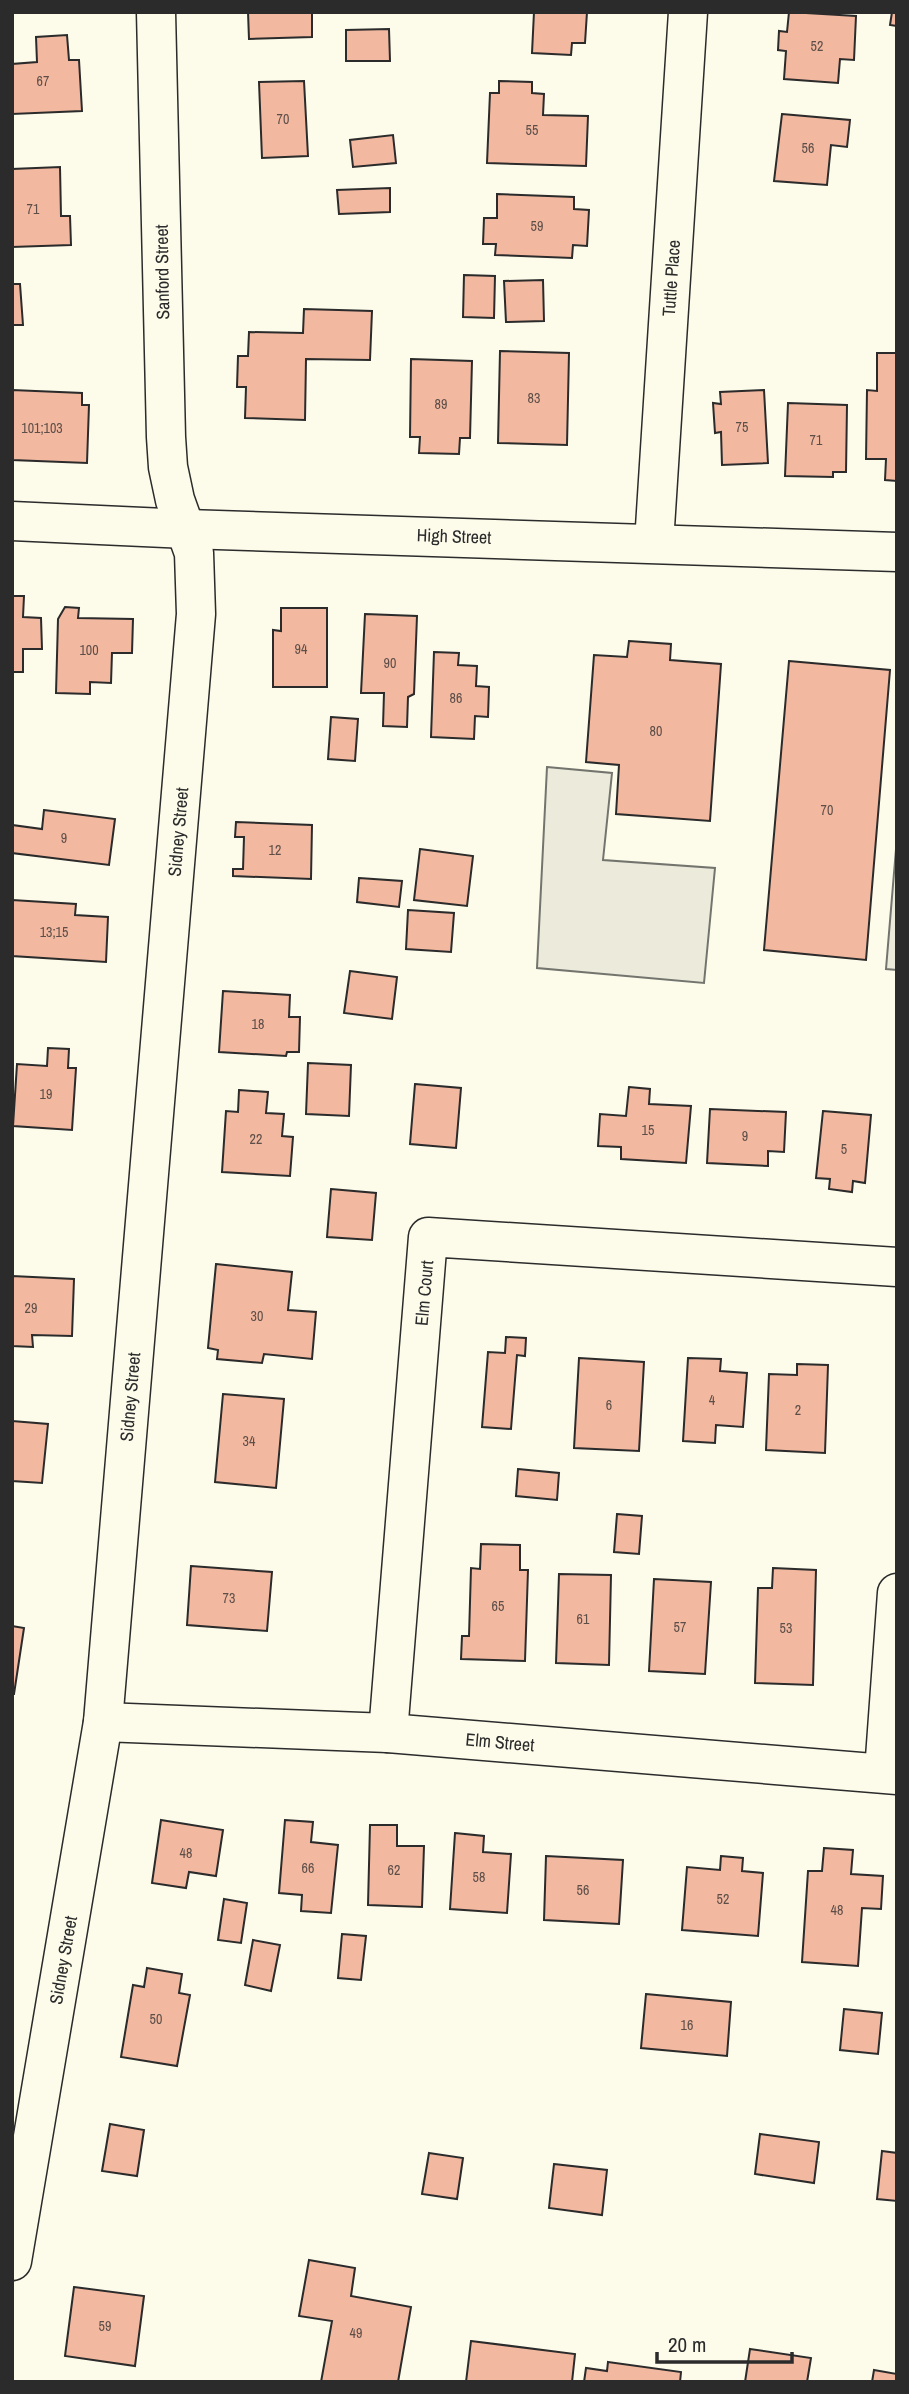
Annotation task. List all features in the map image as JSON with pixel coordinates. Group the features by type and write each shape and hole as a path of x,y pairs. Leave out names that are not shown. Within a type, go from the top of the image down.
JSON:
{"street":[{"name":"Sanford Street","path":"156,12 166,436 168,467 175,500 187,529"},
{"name":"Tuttle Place","path":"654,543 688,12"},
{"name":"High Street","path":"12,521 897,552"},
{"name":"Sidney Street","path":"12,2261 103,1722 196,614 194,553 187,529"},
{"name":"Elm Court","path":"388,1733 428,1237 897,1267"},
{"path":"890,1774 897,1593"},
{"name":"Elm Street","path":"103,1722 388,1733 890,1774"}],"shaded area":[{"path":"547,767 612,773 603,860 715,868 704,983 537,968"},
{"path":"897,837 897,970 886,969"}],"building":[{"path":"248,12 312,12 312,37 249,39"},
{"path":"534,12 587,12 585,43 572,43 571,55 532,53"},
{"path":"789,12 856,16 854,60 840,59 838,83 784,79 786,51 778,50 779,31 787,32"},
{"path":"892,12 897,12 897,26 890,25"},
{"path":"389,29 390,61 346,61 346,30"},
{"path":"67,35 69,60 79,60 82,111 12,114 12,64 37,62 36,37"},
{"path":"304,81 308,156 262,158 259,82"},
{"path":"499,81 532,82 532,93 544,94 543,115 588,116 586,166 487,163 490,93 499,93"},
{"path":"782,114 850,120 847,147 831,145 827,185 774,181"},
{"path":"393,135 396,163 353,167 350,140"},
{"path":"60,167 61,216 70,216 71,245 12,247 12,169"},
{"path":"390,188 390,212 339,214 337,190"},
{"path":"497,194 574,197 574,209 589,210 587,246 573,245 572,258 495,255 496,244 483,244 484,218 497,218"},
{"path":"464,275 495,276 494,318 463,317"},
{"path":"543,280 544,321 506,322 504,281"},
{"path":"12,284 20,284 23,325 12,325"},
{"path":"304,309 372,311 370,360 306,359 305,420 245,418 246,387 237,387 238,356 248,356 249,332 303,333"},
{"path":"500,351 569,353 567,445 498,443"},
{"path":"877,353 897,353 897,481 885,480 886,459 866,459 867,390 877,391"},
{"path":"411,359 472,361 470,438 460,438 459,454 419,453 420,437 410,437"},
{"path":"12,390 82,393 82,405 89,405 87,463 12,460"},
{"path":"764,390 768,463 722,465 721,432 715,433 713,403 721,404 720,392"},
{"path":"788,403 847,405 846,472 833,472 833,477 785,476"},
{"path":"12,596 24,596 23,617 41,618 42,649 23,649 23,672 12,672"},
{"path":"65,607 79,608 78,618 133,619 132,653 112,653 111,683 90,682 90,694 56,693 58,619"},
{"path":"281,608 327,608 327,687 273,687 273,630 281,631"},
{"path":"365,614 417,616 414,694 408,697 407,727 383,726 384,693 361,693"},
{"path":"629,641 671,644 670,660 721,664 710,821 616,814 619,765 586,762 594,655 627,657"},
{"path":"434,652 459,653 458,665 477,666 476,686 489,687 488,717 475,716 474,739 431,737"},
{"path":"789,661 890,670 866,960 764,950"},
{"path":"331,717 358,719 355,761 328,759"},
{"path":"44,810 115,819 109,865 12,853 12,825 42,829"},
{"path":"236,822 312,825 311,879 233,876 233,869 243,869 244,837 235,837"},
{"path":"420,849 473,856 467,906 414,900"},
{"path":"359,878 402,881 399,907 357,902"},
{"path":"12,900 76,904 75,915 108,917 106,962 12,956"},
{"path":"408,910 454,913 451,952 406,949"},
{"path":"350,971 397,977 392,1019 344,1013"},
{"path":"223,991 290,995 289,1017 300,1017 299,1052 287,1052 286,1056 219,1052"},
{"path":"48,1048 69,1049 68,1068 76,1068 72,1130 13,1126 17,1064 47,1066"},
{"path":"308,1063 351,1065 349,1116 306,1114"},
{"path":"415,1084 461,1088 456,1148 410,1144"},
{"path":"629,1087 650,1089 649,1104 691,1106 686,1163 621,1159 621,1147 598,1146 600,1114 626,1116"},
{"path":"239,1090 268,1092 266,1113 284,1114 282,1136 293,1137 290,1176 222,1172 226,1111 238,1112"},
{"path":"710,1109 786,1112 784,1152 768,1151 768,1166 707,1163"},
{"path":"823,1111 871,1115 865,1183 853,1181 852,1192 829,1189 830,1179 816,1178"},
{"path":"331,1189 376,1193 372,1240 327,1237"},
{"path":"216,1264 292,1272 288,1310 316,1312 312,1359 264,1354 262,1363 217,1359 218,1350 208,1348"},
{"path":"12,1276 74,1279 72,1336 32,1335 33,1347 12,1346"},
{"path":"506,1337 526,1338 525,1356 517,1355 511,1429 482,1427 488,1352 505,1353"},
{"path":"579,1358 644,1362 639,1451 574,1448"},
{"path":"688,1358 721,1359 720,1371 747,1373 743,1427 716,1425 715,1443 683,1441"},
{"path":"797,1364 828,1365 825,1453 766,1450 769,1374 797,1375"},
{"path":"223,1394 284,1399 276,1488 215,1482"},
{"path":"12,1421 48,1424 42,1483 12,1481"},
{"path":"518,1469 559,1473 557,1500 516,1496"},
{"path":"617,1514 642,1516 639,1554 614,1552"},
{"path":"481,1544 520,1545 520,1570 528,1570 525,1661 461,1659 462,1636 469,1636 471,1568 480,1569"},
{"path":"191,1566 272,1572 267,1631 187,1625"},
{"path":"773,1568 816,1570 813,1685 755,1683 758,1588 772,1588"},
{"path":"559,1574 611,1575 609,1665 556,1663"},
{"path":"654,1579 711,1582 705,1674 649,1671"},
{"path":"12,1626 24,1628 14,1694 12,1694"},
{"path":"161,1820 223,1830 216,1876 189,1872 186,1888 152,1883"},
{"path":"285,1820 313,1822 311,1842 338,1845 331,1913 301,1911 302,1895 279,1893"},
{"path":"370,1825 397,1825 397,1846 424,1846 422,1907 368,1905"},
{"path":"455,1833 484,1836 483,1852 511,1854 507,1913 450,1909"},
{"path":"824,1848 853,1850 851,1874 883,1876 881,1909 862,1908 858,1966 802,1962 808,1871 822,1871"},
{"path":"546,1856 623,1860 619,1924 544,1920"},
{"path":"721,1856 743,1858 742,1871 763,1873 758,1936 682,1930 687,1867 720,1870"},
{"path":"224,1899 247,1903 241,1943 218,1940"},
{"path":"342,1934 366,1936 361,1980 338,1978"},
{"path":"253,1940 280,1945 271,1991 245,1985"},
{"path":"147,1968 182,1974 179,1993 190,1995 177,2066 121,2057 133,1985 144,1987"},
{"path":"646,1994 731,2002 727,2056 641,2048"},
{"path":"844,2009 882,2013 878,2054 840,2050"},
{"path":"110,2124 144,2130 137,2176 102,2171"},
{"path":"760,2134 819,2142 814,2183 755,2174"},
{"path":"882,2151 897,2153 897,2201 877,2199"},
{"path":"429,2153 463,2158 457,2199 422,2194"},
{"path":"554,2164 607,2170 602,2215 549,2208"},
{"path":"309,2260 355,2268 351,2296 411,2307 398,2382 321,2382 332,2321 299,2316"},
{"path":"74,2287 144,2296 135,2366 65,2356"},
{"path":"471,2341 575,2354 572,2382 466,2382"},
{"path":"750,2349 811,2358 807,2382 745,2382"},
{"path":"608,2362 681,2372 680,2382 584,2382 586,2368 607,2371"},
{"path":"874,2370 897,2374 897,2382 872,2382"}]}
